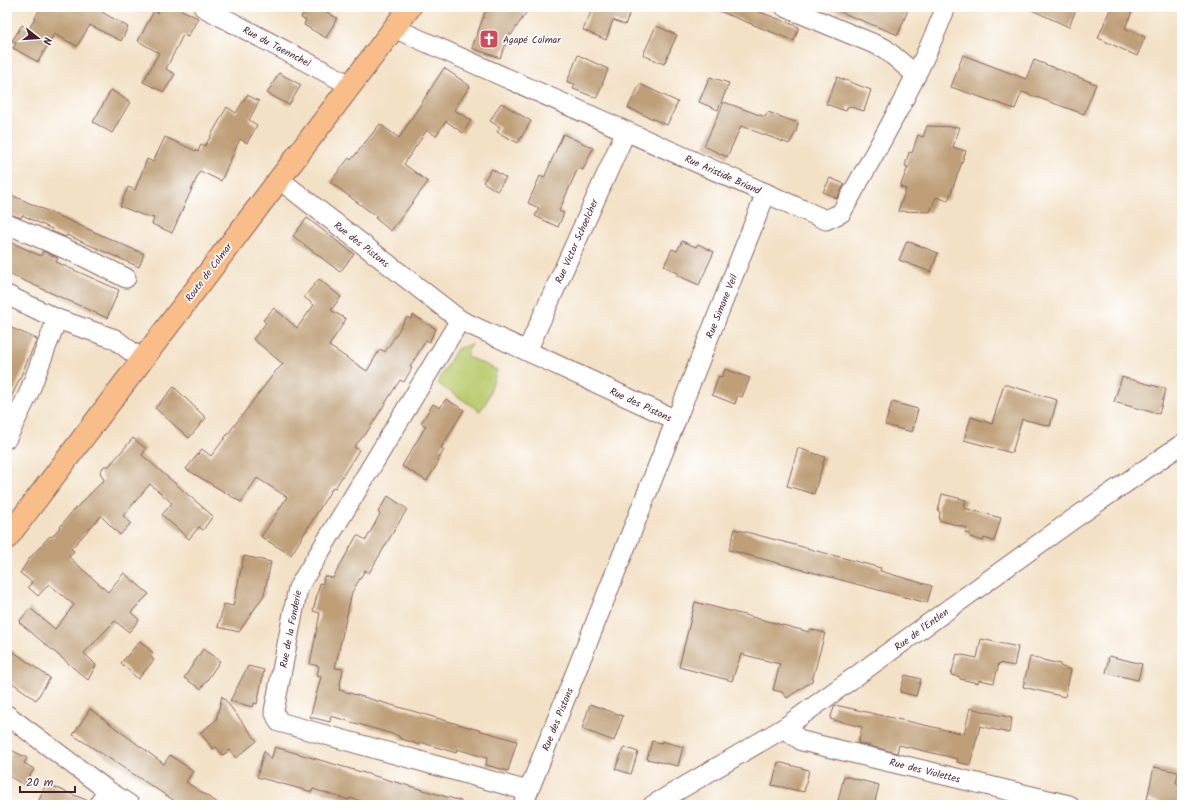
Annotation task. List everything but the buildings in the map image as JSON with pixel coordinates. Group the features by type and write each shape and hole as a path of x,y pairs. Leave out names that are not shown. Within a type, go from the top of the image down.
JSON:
{"main road":[{"name":"Route de Colmar","path":"7,538 410,7"}],"street":[{"name":"Rue du Taennchel","path":"203,7 350,85"},
{"path":"785,7 884,48 916,75"},
{"name":"Rue Aristide Briand","path":"394,28 826,220 841,213 897,116 936,33 946,7"},
{"name":"Rue Victor Schoelcher","path":"527,351 626,131"},
{"name":"Rue des Pistons","path":"280,180 460,320 676,420 526,798"},
{"name":"Rue Simone Veil","path":"676,420 766,193"},
{"path":"7,224 82,256 126,278"},
{"path":"7,296 57,319 115,339 142,360"},
{"path":"7,438 28,395 57,319"},
{"name":"Rue de la Fonderie","path":"460,320 298,588 274,711 279,722 526,798"},
{"name":"Rue de l'Entlen","path":"653,805 784,728 1085,511 1182,444"},
{"path":"7,715 103,798 130,805"},
{"name":"Rue des Violettes","path":"784,728 802,741 1069,805"}],"green space":[{"path":"471,344 466,356 497,370 487,401 480,411 437,383 457,349"}],"place":[{"name":"Agapé Colmar","path":"489,39"}]}
